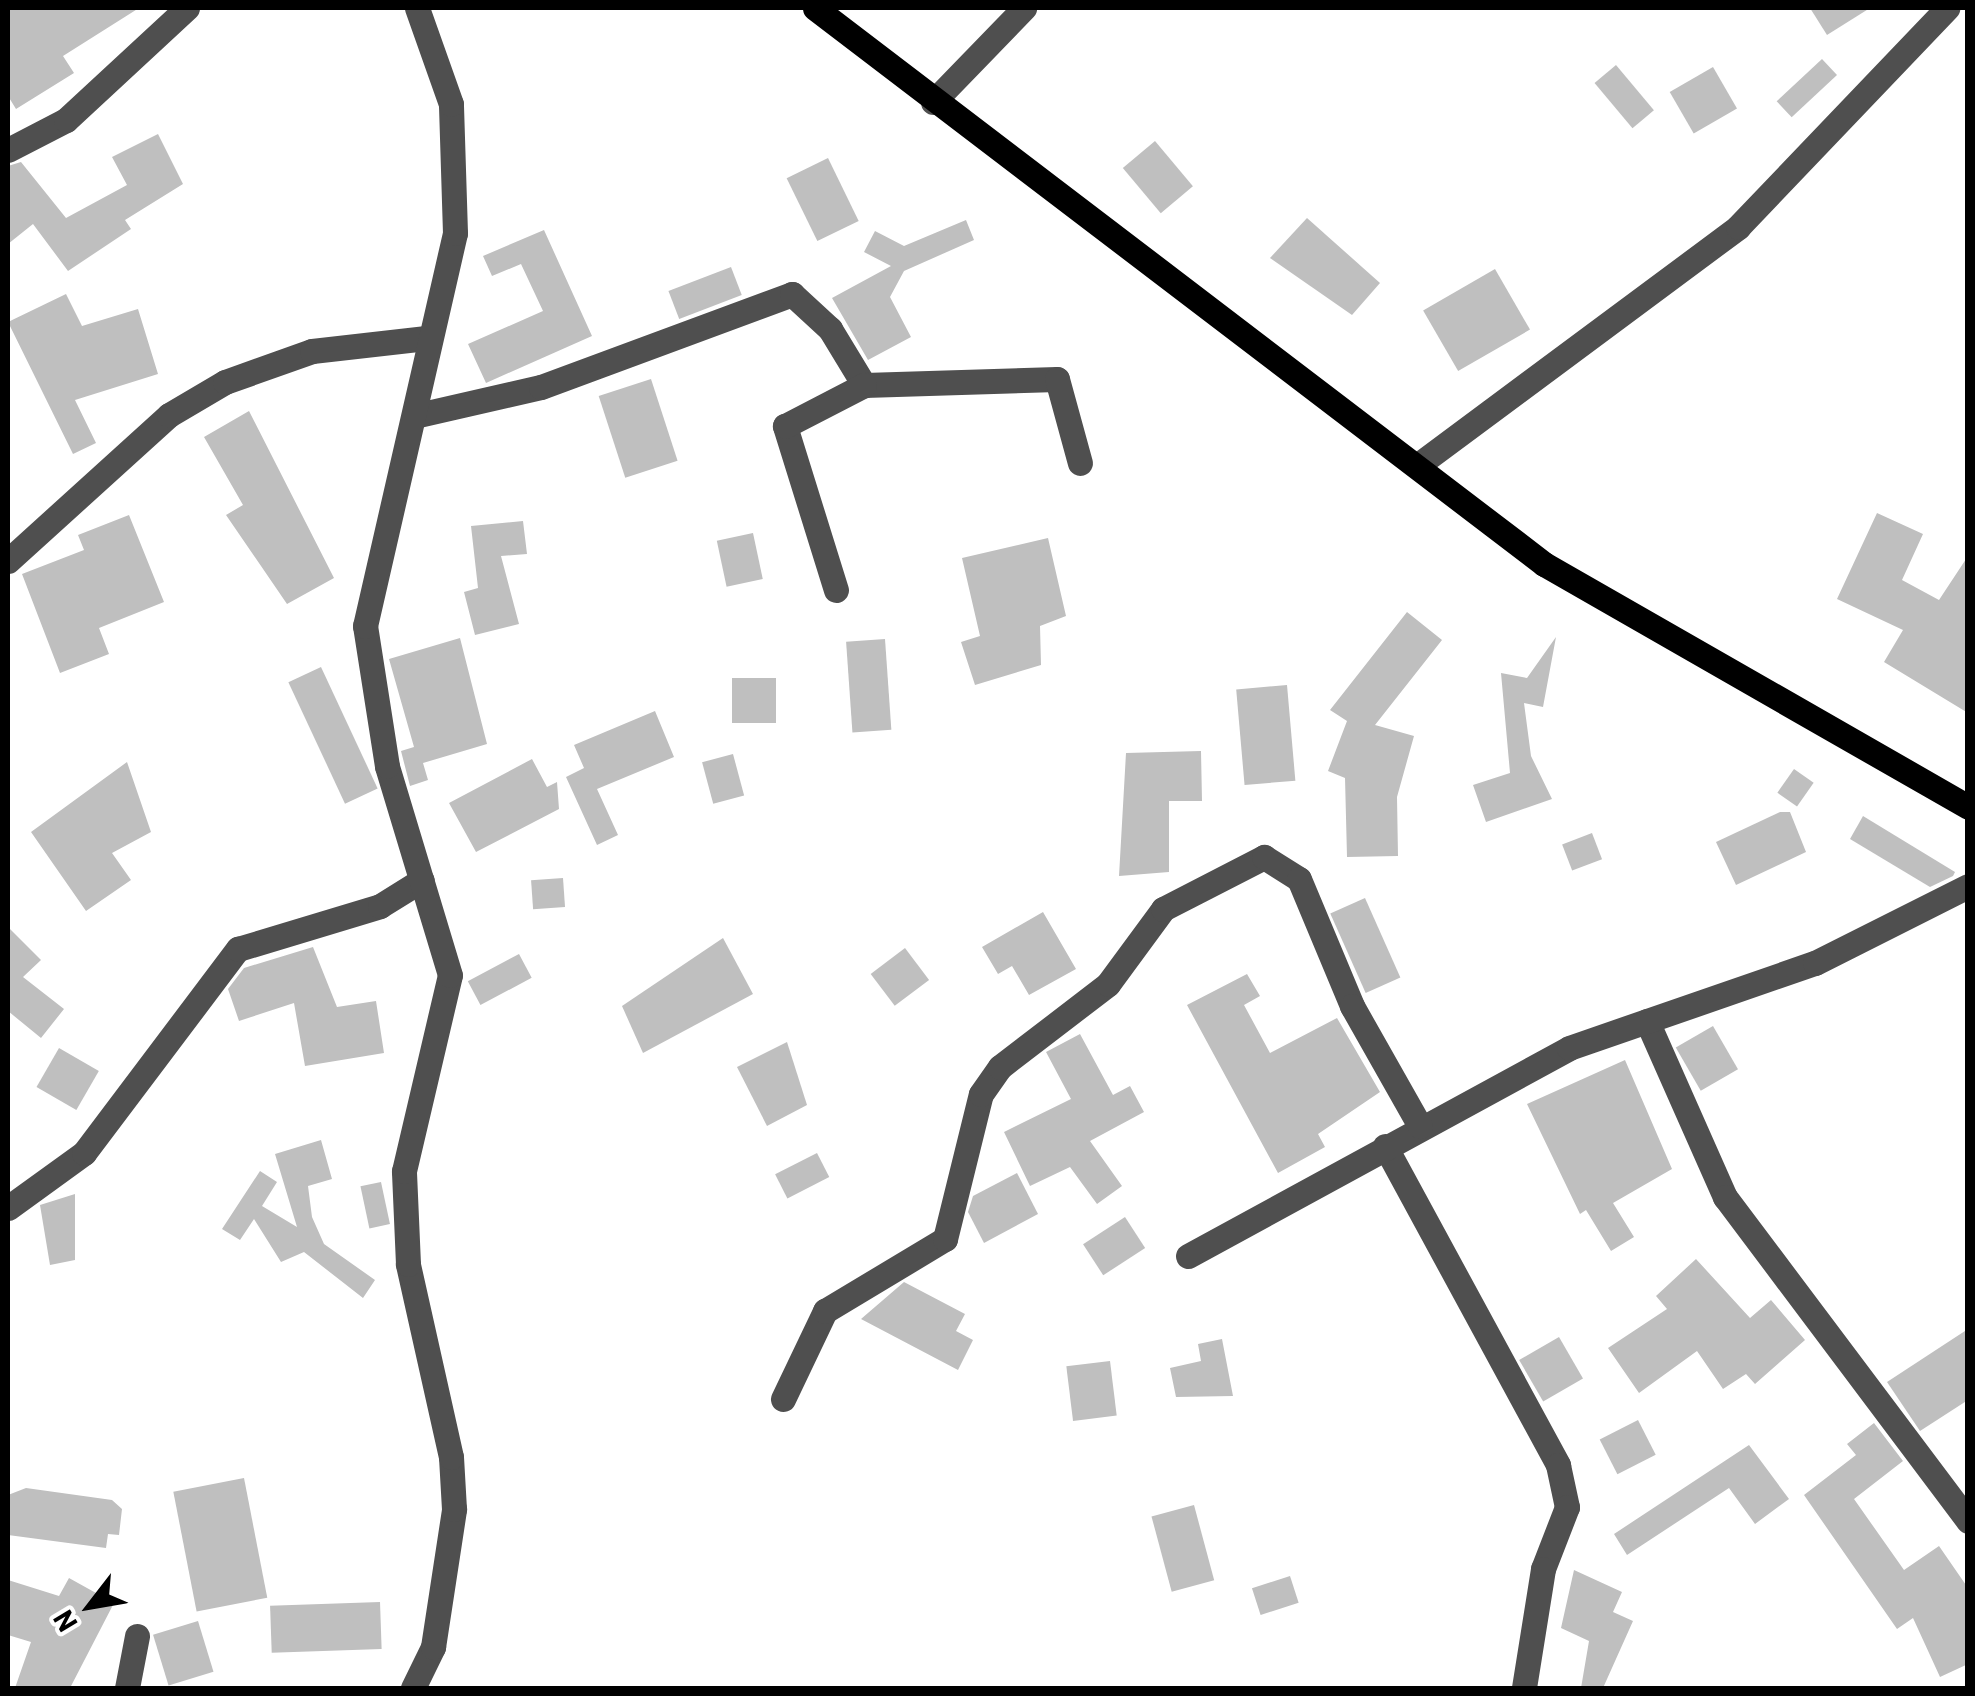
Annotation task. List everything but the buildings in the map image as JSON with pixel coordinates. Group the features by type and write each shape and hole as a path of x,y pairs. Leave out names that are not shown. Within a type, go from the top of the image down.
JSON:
{"main road":[{"path":"815,8 933,102 1418,464 1544,564 1968,807"}],"street":[{"path":"8,150 66,120 187,8"},
{"path":"413,1688 433,1646 454,1509 403,1215 404,1171 450,975 379,734 364,626 414,416 426,338 445,297 454,214 450,104 417,8"},
{"path":"933,102 1022,8"},
{"path":"1418,464 1738,227 1947,8"},
{"path":"414,416 541,386 792,294 830,329 864,385"},
{"path":"8,561 169,415 224,382 312,351 426,338"},
{"path":"836,590 785,426 864,385 1057,379 1080,463"},
{"path":"783,1399 826,1311 945,1239 981,1094 1000,1067 1108,984 1163,909 1264,857 1299,879 1352,1006 1420,1126"},
{"path":"8,1208 84,1152 238,949 380,906 422,880"},
{"path":"1188,1256 1569,1048 1815,963 1968,886"},
{"path":"1647,1021 1725,1198 1968,1521"},
{"path":"1385,1146 1558,1466 1567,1507 1543,1569 1524,1688"},
{"path":"127,1688 138,1636"}]}
